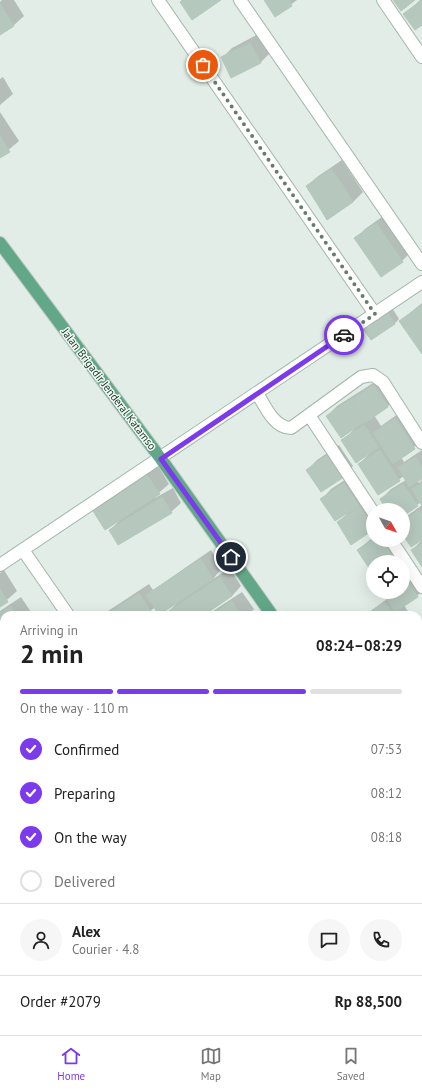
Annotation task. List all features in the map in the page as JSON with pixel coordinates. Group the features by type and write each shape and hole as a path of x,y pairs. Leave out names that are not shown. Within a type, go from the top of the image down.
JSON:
{"main road":[{"name":"Jalan Brigadir Jenderal Katamso","path":"0,243 161,459 269,611"}],"street":[{"path":"158,0 375,314"},
{"path":"240,0 422,264"},
{"path":"383,0 422,57"},
{"path":"0,565 161,459 422,282"},
{"path":"257,393 277,424 284,428 291,428 361,378 373,375 383,382 422,443"},
{"path":"310,415 367,503"},
{"path":"396,547 422,587"},
{"path":"23,550 65,611"}],"building":[{"path":"182,0 221,0 192,20 180,2"},
{"path":"264,0 289,0 292,6 275,17"},
{"path":"393,0 415,0 401,11"},
{"path":"422,0 422,25 415,30 403,14"},
{"path":"0,4 14,26 0,35"},
{"path":"250,43 261,63 231,78 221,57"},
{"path":"0,136 10,152 0,158"},
{"path":"331,169 344,187 318,205 306,186"},
{"path":"344,187 353,202 327,220 318,205"},
{"path":"376,223 403,262 381,277 354,238"},
{"path":"422,305 422,354 399,321"},
{"path":"386,310 395,324 371,340 361,326"},
{"path":"374,385 388,407 365,423 350,400"},
{"path":"349,400 364,422 341,438 326,416"},
{"path":"395,418 415,449 393,464 373,433"},
{"path":"364,425 379,447 356,463 341,440"},
{"path":"380,450 400,481 378,495 358,464"},
{"path":"329,454 344,477 321,492 306,470"},
{"path":"416,457 422,468 422,479 409,487 398,467"},
{"path":"147,475 160,494 105,530 93,511"},
{"path":"344,483 359,506 335,521 320,499"},
{"path":"422,483 422,506 412,489"},
{"path":"403,484 418,506 410,511 410,503 383,503 380,499"},
{"path":"162,497 172,513 118,545 109,530"},
{"path":"360,507 366,516 366,535 351,545 337,522"},
{"path":"419,510 422,514 422,540 411,547 410,546 410,516"},
{"path":"422,543 422,567 411,550"},
{"path":"366,544 366,547 386,547 392,555 366,555 366,564 357,550"},
{"path":"201,559 213,579 165,611 156,611 146,595"},
{"path":"220,577 232,596 210,611 169,611"},
{"path":"410,585 418,597 394,611 387,599 410,599"},
{"path":"0,589 8,602 0,607"},
{"path":"139,593 151,611 112,611"},
{"path":"232,601 238,611 216,611"},
{"path":"385,602 391,611 371,611"},
{"path":"11,606 14,611 3,611"}],"way so far":[{"path":"203,65 375,314 344,335"}],"route":[{"path":"231,557 161,459 344,335"}]}
